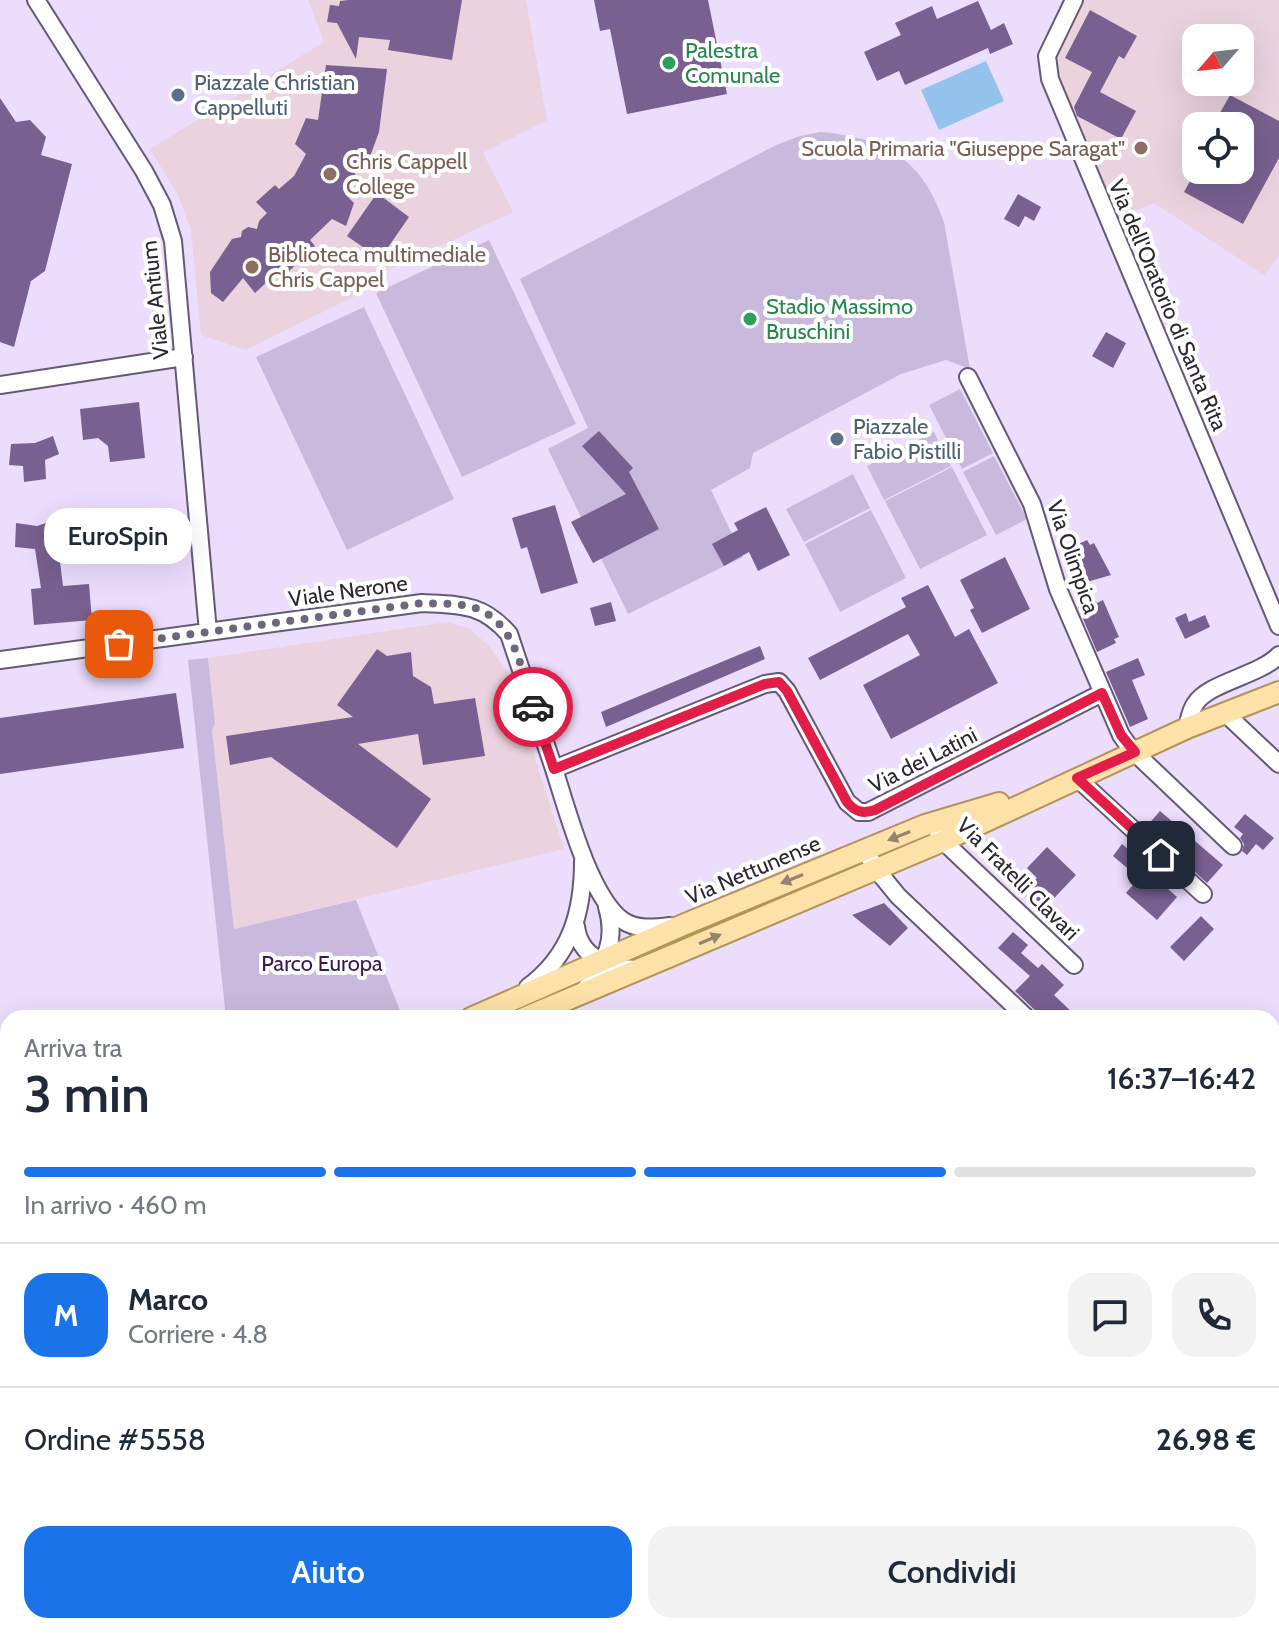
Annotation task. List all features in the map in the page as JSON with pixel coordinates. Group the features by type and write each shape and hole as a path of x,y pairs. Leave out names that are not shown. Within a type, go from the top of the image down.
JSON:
{"main road":[{"name":"Via Nettunense","path":"488,1010 865,850 938,832 1069,782 1187,728 1279,692"},
{"name":"Via Nettunense","path":"543,1010 876,869 938,832"}],"street":[{"name":"Viale Antium","path":"36,0 102,101 162,205 172,236 208,632"},
{"name":"Via dell'Oratorio di Santa Rita","path":"1074,0 1047,56 1050,79 1279,626"},
{"path":"0,385 184,357"},
{"name":"Via Olimpica","path":"968,377 1036,514 1058,589 1121,735 1233,846"},
{"name":"Viale Nerone","path":"0,660 422,603 482,610 496,619 509,634 583,855 603,897 614,913 629,924 651,928 683,925"},
{"path":"1187,728 1193,706 1199,698 1267,665 1279,655"},
{"name":"Via dei Latini","path":"554,769 774,682 782,684 787,691 847,802 859,812 868,812 1102,693"},
{"path":"1225,713 1279,764"},
{"path":"1069,782 1203,894"},
{"name":"Via Fratelli Clavari","path":"938,832 1074,965"},
{"path":"865,850 898,896 1019,1010"},
{"name":"Viale Nerone","path":"502,1003 529,987 549,970 576,926 582,897 583,855"},
{"name":"Viale Nerone","path":"583,993 602,963 612,937 603,897"},
{"path":"576,926 581,943 602,963 620,969 639,969"}],"shaded area":[{"name":"Chris Cappell College","path":"308,0 526,0 547,120 483,153 513,212 354,286 357,295 246,350 201,335 191,230 178,195 150,149 324,42"},
{"name":"Scuola Primaria \"Giuseppe Saragat\"","path":"1083,0 1279,0 1279,255 1265,276 1154,203 1117,218 1057,83 1054,56"},
{"path":"447,622 470,629 490,647 507,672 564,849 234,929 212,730 215,724 208,658"}],"green space":[{"name":"Stadio Massimo Bruschini","path":"820,132 882,146 912,167 924,182 944,222 970,369 946,360 901,374 753,453 750,468 711,490 743,557 628,614 548,449 588,428 520,279 776,145"},
{"path":"489,240 576,424 462,477 376,293"},
{"path":"364,307 454,499 347,550 256,357"},
{"path":"960,389 993,453 962,469 929,405"},
{"path":"934,432 951,466 884,500 867,466"},
{"path":"994,456 1027,519 996,535 963,472"},
{"path":"952,467 987,535 920,569 885,501"},
{"path":"853,474 870,508 804,542 786,509"},
{"path":"871,510 906,578 840,612 805,544"},
{"name":"Parco Europa","path":"208,658 215,724 212,730 234,929 356,900 400,1010 225,1010 188,660"}],"water":[{"path":"986,61 1004,101 939,130 921,90"}],"building":[{"path":"462,0 452,60 388,50 390,40 359,37 356,59 337,23 327,22 330,5 339,6 340,1"},
{"name":"Palestra Comunale","path":"594,0 708,0 727,94 627,114 610,29 600,31"},
{"path":"978,1 991,30 1004,23 1013,44 990,54 988,48 905,85 899,71 877,81 864,52 901,35 895,23 932,6 937,19"},
{"path":"1090,10 1137,36 1124,59 1119,56 1100,92 1136,111 1121,139 1077,116 1074,107 1092,72 1065,58"},
{"path":"326,65 387,69 379,132 364,173 357,170 345,194 354,203 346,226 332,219 310,240 315,246 284,276 280,270 255,293 243,278 223,302 211,293 210,272 232,239 241,237 242,231 248,227 257,229 259,221 267,213 256,202 275,185 279,189 294,176 306,154 295,144 306,118 318,120"},
{"path":"1232,96 1279,121 1279,158 1243,224 1184,192 1188,184 1254,184 1254,112 1220,112"},
{"path":"0,98 16,122 30,120 46,137 41,155 72,164 45,271 31,281 14,347 0,342"},
{"path":"377,193 409,217 380,259 347,236"},
{"path":"1018,194 1041,207 1034,221 1025,216 1019,227 1004,219"},
{"path":"1106,332 1126,343 1113,368 1092,356"},
{"path":"139,402 145,458 110,462 108,446 98,438 83,440 80,409"},
{"path":"599,431 633,468 629,472 659,529 593,563 571,522 626,494 582,446"},
{"path":"53,436 59,454 45,460 46,479 24,482 23,466 9,465 11,444 35,443"},
{"path":"555,505 578,583 541,594 527,547 521,549 512,518"},
{"path":"766,507 790,555 758,571 749,552 724,566 712,544 738,530 734,523"},
{"path":"69,515 77,538 58,546 63,586 89,584 92,620 34,625 31,589 41,588 35,549 15,547 16,523 37,526"},
{"path":"157,537 159,553 115,558 113,542"},
{"path":"1087,540 1090,545 1094,543 1111,575 1087,582 1082,566 1074,570 1064,551"},
{"path":"1005,557 1030,609 982,633 960,580"},
{"path":"928,585 955,637 969,629 998,683 891,739 863,685 920,655 908,634 820,680 808,658 906,607 901,598"},
{"path":"1095,600 1097,603 1103,600 1119,637 1114,639 1116,643 1097,652 1078,607"},
{"path":"611,602 616,621 595,626 590,608"},
{"path":"1186,613 1189,622 1205,615 1210,627 1185,639 1175,618"},
{"path":"760,646 765,659 606,727 601,712"},
{"path":"377,649 387,656 411,652 413,676 431,687 434,704 475,698 485,756 423,765 418,734 358,744 431,799 397,848 271,757 230,765 226,736 353,717 337,705"},
{"path":"1138,658 1145,675 1132,680 1148,719 1130,727 1106,672"},
{"path":"176,693 184,748 0,774 0,718"},
{"path":"1160,811 1223,865 1207,883 1146,827"},
{"path":"1245,814 1274,838 1263,850 1256,844 1247,855 1242,851 1244,844 1240,838 1243,834 1234,827"},
{"path":"1122,844 1134,854 1132,857 1177,897 1157,920 1126,893 1139,878 1113,856"},
{"path":"1047,847 1076,875 1042,911 1022,893 1037,878 1027,868"},
{"path":"884,903 908,928 890,946 852,915"},
{"path":"1201,916 1214,929 1184,961 1170,947"},
{"path":"1013,932 1028,945 1021,953 1038,968 1042,964 1064,985 1054,995 1070,1010 1035,1010 1015,991 1030,976 998,948"}],"way so far":[{"path":"119,644 422,603 466,606 482,610 496,619 509,634 533,707"}],"place":[{"name":"Palestra Comunale","path":"669,63"},
{"name":"Piazzale Christian Cappelluti","path":"178,95"},
{"name":"Scuola Primaria \"Giuseppe Saragat\"","path":"1141,148"},
{"name":"Chris Cappell College","path":"330,174"},
{"name":"Biblioteca multimediale Chris Cappel","path":"252,267"},
{"name":"Stadio Massimo Bruschini","path":"750,319"},
{"name":"Piazzale Fabio Pistilli","path":"837,439"},
{"name":"EuroSpin","path":"119,644"}],"route":[{"path":"533,707 554,769 770,682 779,682 787,691 847,802 859,812 868,812 1102,693 1121,735 1135,752 1077,778 1161,855"}]}
